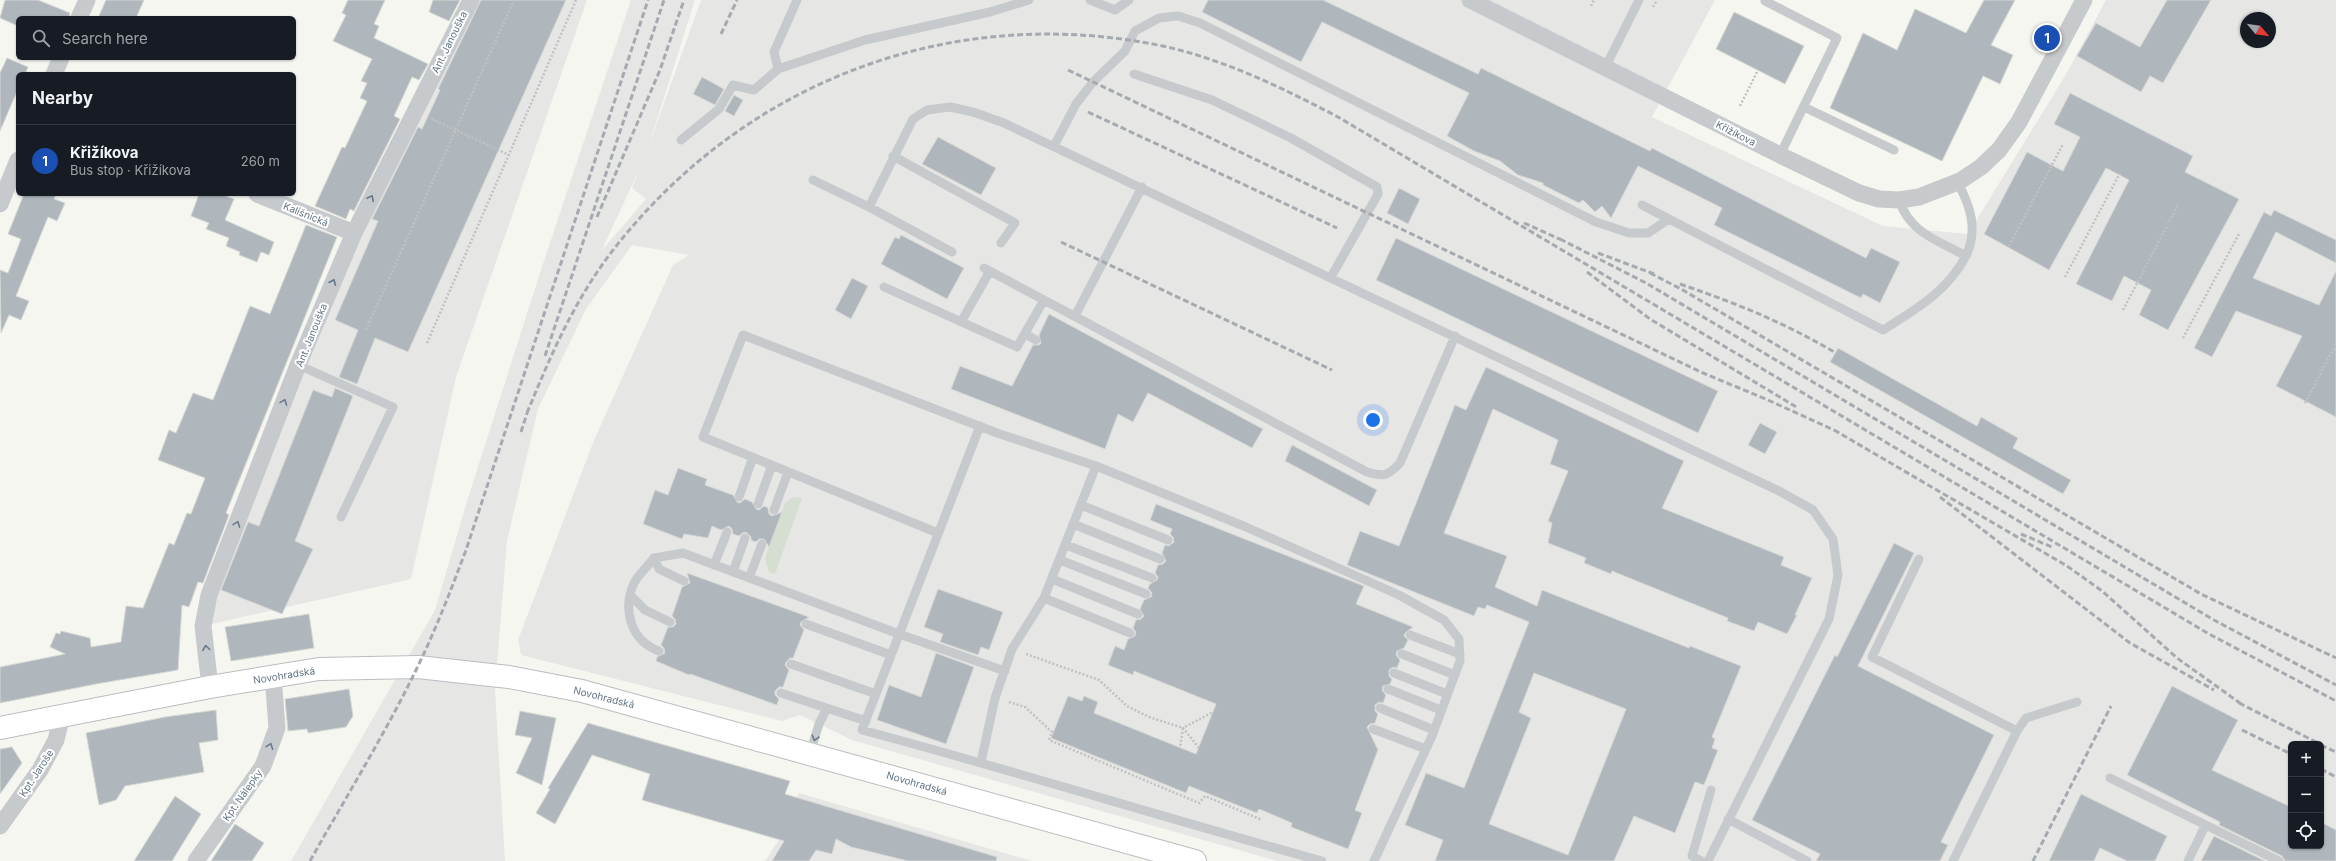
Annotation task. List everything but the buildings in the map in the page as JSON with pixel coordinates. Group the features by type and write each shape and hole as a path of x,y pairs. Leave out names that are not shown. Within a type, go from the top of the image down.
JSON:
{"main road":[{"name":"Novohradská","path":"0,728 210,686 319,669 374,666 418,667 509,677 582,691 1195,861"}],"street":[{"path":"80,16 87,0"},
{"name":"Ant. Janouška","path":"210,686 203,626 209,595 298,365 354,233 471,0"},
{"name":"Křižíkova","path":"1470,0 1859,193 1879,199 1899,200 1919,197 1957,182 1981,167 1999,150 2012,134 2084,0"},
{"path":"55,72 60,60"},
{"path":"0,204 16,165"},
{"name":"Kališnická","path":"262,196 354,233"},
{"name":"Kpt. Nálepky","path":"196,861 262,766 277,728 273,676"},
{"name":"Kpt. Jaroše","path":"0,826 46,758 56,740 62,715"}],"lane":[{"path":"778,69 774,52 797,0"},
{"path":"681,140 719,109 733,85 754,90 778,69 865,40 990,12 1029,0"},
{"path":"1090,0 1115,10 1129,0"},
{"path":"1605,68 1639,0"},
{"path":"1766,1 1837,38 1780,155"},
{"path":"1054,146 1076,104 1094,82 1125,51 1135,31 1159,18 1178,16 1200,23 1596,222 1629,233 1648,233 1669,219"},
{"path":"1134,74 1212,100 1291,138 1377,188 1378,194 1331,277"},
{"path":"1804,107 1894,150"},
{"path":"869,207 893,156 913,119 927,110 950,108 973,112 998,121 1142,187 1779,491 1813,510 1833,539 1838,574 1829,619 1708,861"},
{"path":"893,156 1014,223 1001,243"},
{"path":"813,180 869,207 952,252"},
{"path":"1642,205 1883,330 1942,290 1958,270 1966,256 1971,245 1973,224 1969,203 1957,182"},
{"path":"1075,316 1142,187"},
{"path":"1899,200 1904,214 1914,227 1966,256"},
{"path":"961,322 987,269 1368,472 1381,476 1392,472 1400,463 1455,336"},
{"path":"884,287 1017,347 1044,300"},
{"path":"1025,334 1036,340"},
{"path":"938,532 703,437 743,335 980,426 1096,466 1246,527 1399,595 1444,620 1459,639 1460,661 1426,749 1374,861"},
{"path":"298,365 393,407 341,517"},
{"path":"980,426 862,730 981,762 1185,824 1322,861"},
{"path":"739,497 753,458"},
{"path":"758,504 772,465"},
{"path":"981,762 995,698 1012,649 1044,598 1096,466"},
{"path":"774,510 788,472"},
{"path":"1081,505 1168,540"},
{"path":"1073,524 1160,558"},
{"path":"714,565 727,532"},
{"path":"733,572 745,538"},
{"path":"750,578 762,544"},
{"path":"1066,544 1152,578"},
{"path":"659,651 648,646 636,635 628,610 634,583 654,558 682,553 899,634 1004,671"},
{"path":"654,558 659,569 684,581"},
{"path":"1919,559 1872,657 2018,731"},
{"path":"1060,560 1146,594"},
{"path":"1052,579 1138,614"},
{"path":"631,596 645,610 670,622"},
{"path":"1044,598 1130,633"},
{"path":"806,624 891,655"},
{"path":"1410,635 1460,654"},
{"path":"1402,654 1455,675"},
{"path":"791,664 876,694"},
{"path":"1394,673 1447,694"},
{"path":"1388,689 1441,710"},
{"path":"781,693 866,721"},
{"path":"1953,861 2018,731 2026,718 2077,702"},
{"path":"810,753 818,728 827,708"},
{"path":"1380,708 1434,730"},
{"path":"1373,729 1426,749"},
{"path":"2110,778 2205,826 2279,861"},
{"path":"1702,861 1692,856 1711,790"},
{"path":"1728,819 1807,861"},
{"path":"2188,861 2205,826"}],"path":[{"path":"366,330 514,0"},
{"path":"427,343 576,0"},
{"path":"1591,6 1594,0"},
{"path":"1740,106 1758,70"},
{"path":"415,111 509,155"},
{"path":"2009,246 2064,144"},
{"path":"2065,277 2120,173"},
{"path":"2123,310 2179,203"},
{"path":"2183,338 2239,234"},
{"path":"2306,402 2336,344"},
{"path":"1012,649 1099,680 1127,706 1149,717 1183,728 1199,748"},
{"path":"995,698 1025,707 1052,732 1049,740 1199,803 1205,796 1262,820"},
{"path":"1183,728 1213,712"},
{"path":"1180,748 1183,728"}],"shaded area":[{"path":"470,0 587,0 456,377 411,579 203,626 298,365"},
{"path":"631,0 695,0 649,145 701,0 1715,0 1652,117 1883,226 1968,234 2065,76 2106,0 2336,0 2336,861 1277,861 852,740 800,715 782,721 521,655 518,640 594,440 673,265 689,255 632,245 586,309 538,409 507,541 495,690 505,861 291,861 435,610 468,498 540,273","holes":["639,170 632,188 646,199 602,250"]},
{"path":"791,498 802,498 775,574 769,572 765,558 785,503"},
{"path":"799,793 1032,861 765,861 787,827"}],"railway":[{"path":"310,861 405,693 431,639 449,595 466,550 648,0"},
{"path":"545,356 664,0"},
{"path":"597,217 660,70 684,0"},
{"path":"721,34 737,0"},
{"path":"527,413 544,371 563,331 585,292 610,254 662,194 721,144 785,102 853,70 926,48 1001,36 1079,35 1158,45 1228,66 1273,84 1338,117 2209,634 2336,701"},
{"path":"1068,70 1703,373 1768,400 1838,432"},
{"path":"1088,112 1337,228"},
{"path":"1524,223 1564,241"},
{"path":"1560,239 1646,283 2214,620 2336,685"},
{"path":"1061,242 1332,370"},
{"path":"1598,253 1654,274"},
{"path":"1587,272 1650,319 1798,408"},
{"path":"1650,273 1681,289 2201,594 2336,658"},
{"path":"1680,284 1760,314 1836,353"},
{"path":"521,432 529,407"},
{"path":"1834,430 2067,566 2102,591 2177,658 2244,706"},
{"path":"1940,497 2130,643 2214,690"},
{"path":"2021,534 2052,547"},
{"path":"2239,703 2314,741"},
{"path":"2033,861 2111,706"},
{"path":"2242,730 2288,753"},
{"path":"2324,746 2336,752"},
{"path":"2324,771 2336,777"}],"place":[{"name":"Křižíkova","path":"2047,38"}]}
